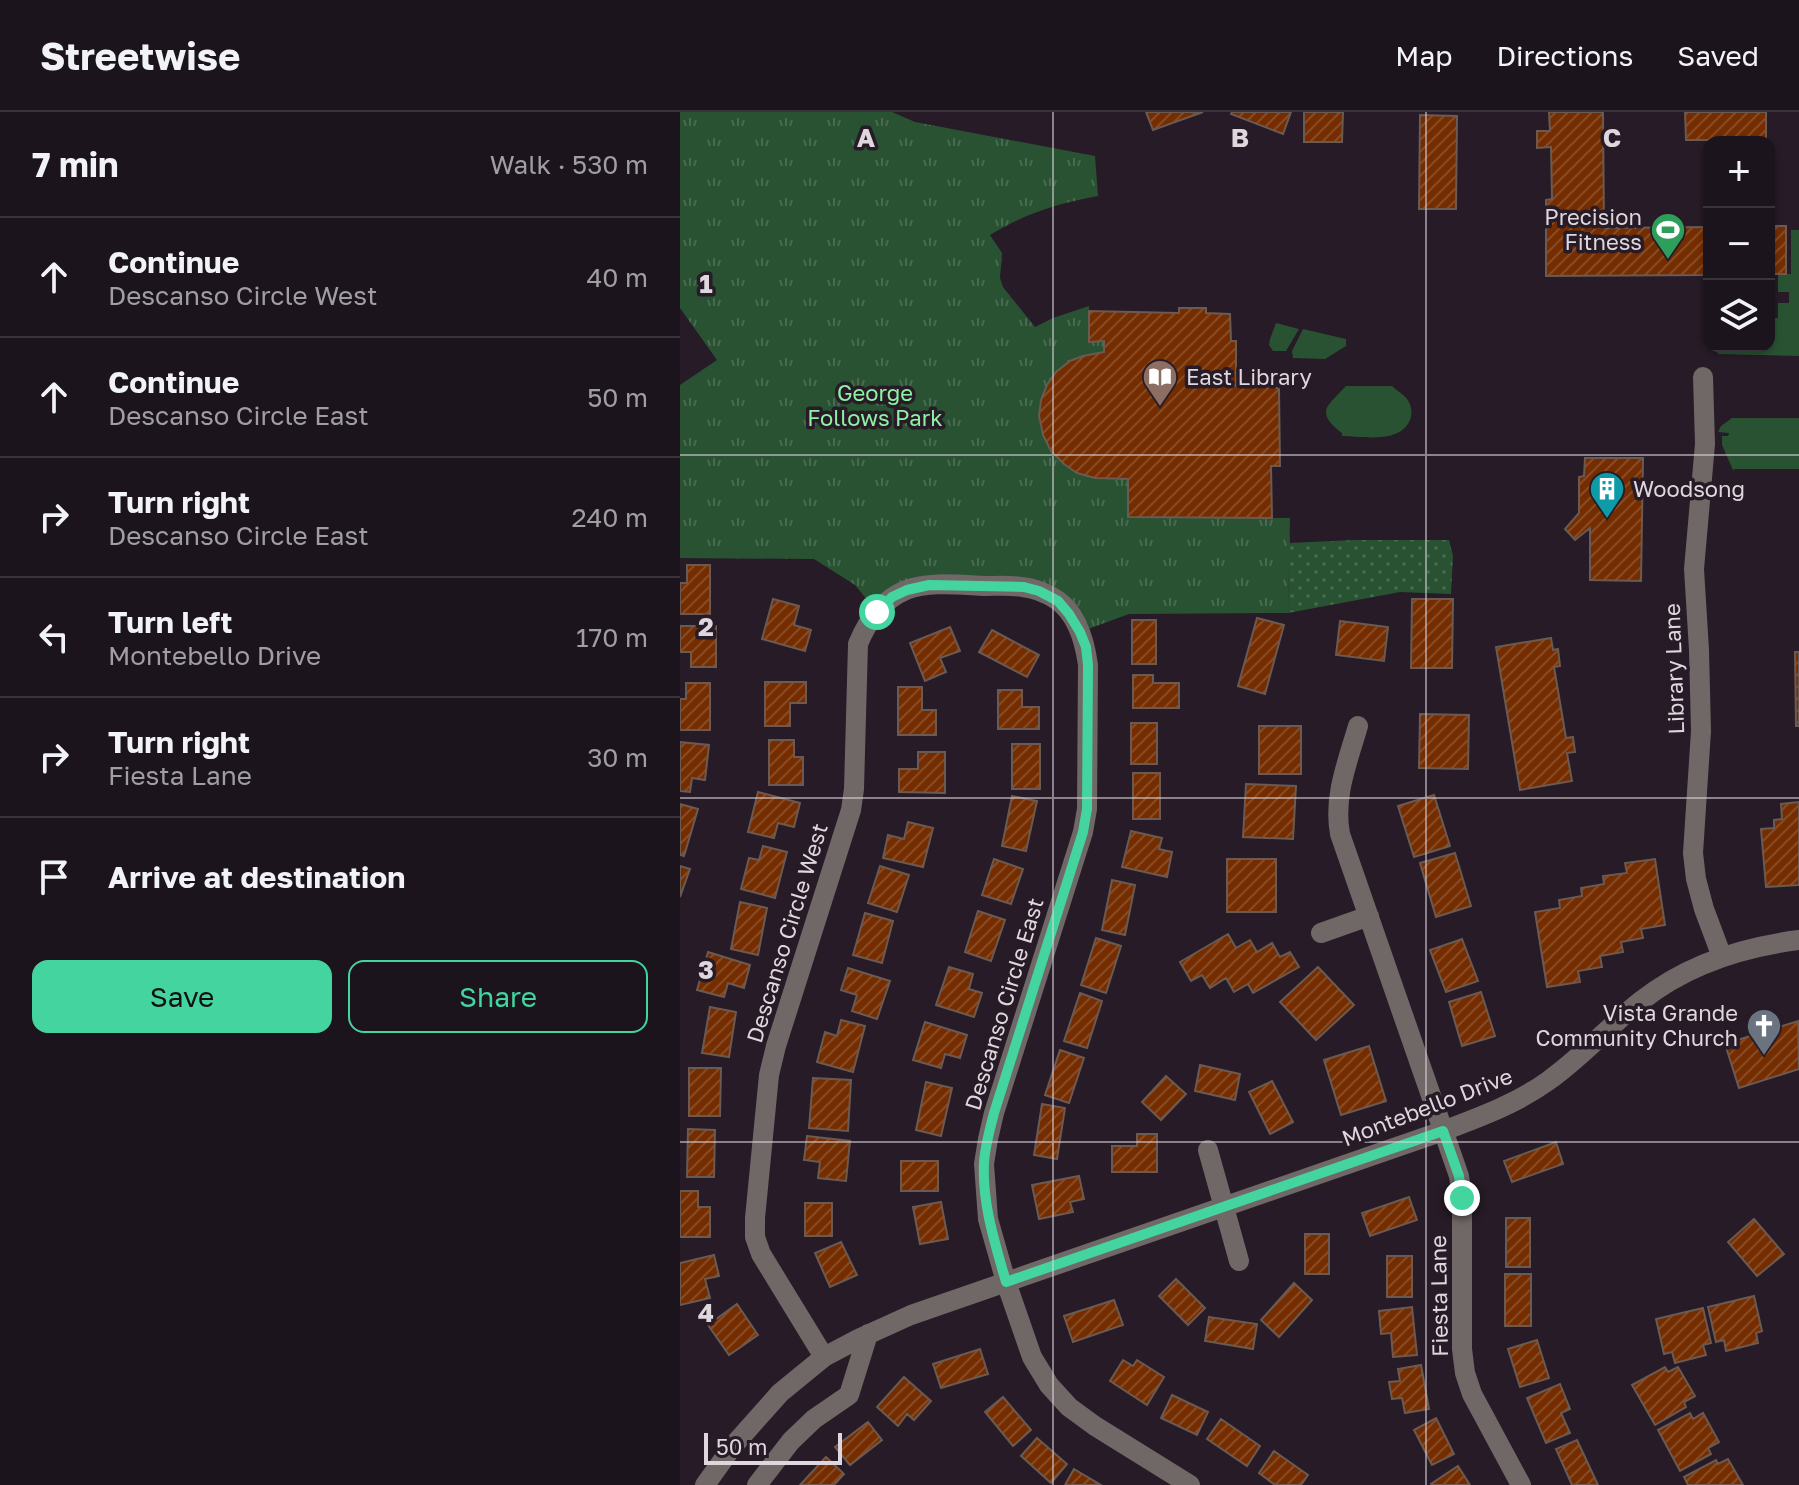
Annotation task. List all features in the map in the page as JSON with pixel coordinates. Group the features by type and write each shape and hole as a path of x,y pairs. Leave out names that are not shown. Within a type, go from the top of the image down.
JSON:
{"street":[{"name":"Library Lane","path":"1703,377 1705,444 1694,569 1701,731 1693,853 1704,909 1722,957"},
{"name":"Descanso Circle West","path":"824,1357 761,1254 755,1237 769,1075 851,810 856,663 858,644 865,626 892,597 907,590 929,585 971,585"},
{"name":"Descanso Circle East","path":"971,585 1024,587 1058,601 1080,632 1088,665 1087,809 1083,832 994,1113 984,1164 988,1219 1032,1357 1049,1385 1069,1407 1105,1433 1190,1485"},
{"name":"Fiesta Lane","path":"1358,726 1338,798 1340,834 1459,1176 1465,1373 1472,1394 1521,1485"},
{"path":"1321,933 1369,916"},
{"name":"Montebello Drive","path":"705,1485 752,1423 780,1393 824,1357 868,1334 911,1315 1494,1111 1548,1081 1642,1000 1670,980 1722,957 1774,943 1799,940"},
{"path":"1208,1150 1239,1261"},
{"path":"757,1485 791,1441 814,1419 849,1395 868,1334"}],"green space":[{"name":"George Follows Park","path":"680,112 892,112 915,122 1095,156 1098,196 1042,210 990,235 1002,253 1000,278 1003,287 1035,327 1089,306 1089,341 1104,341 1104,352 1067,364 1044,391 1040,425 1046,443 1061,461 1076,472 1097,478 1128,479 1128,517 1290,518 1288,613 1129,614 1080,632 1058,601 929,585 877,612 855,585 814,559 680,558 680,385 717,360 680,308"},
{"path":"1791,230 1799,230 1799,356 1718,354 1775,352 1778,303 1789,303 1789,292 1778,292 1778,274 1791,274"},
{"path":"1276,323 1299,329 1286,351 1273,351 1269,345"},
{"path":"1303,329 1346,339 1346,346 1325,359 1293,358 1292,351"},
{"path":"1346,386 1392,386 1410,405 1411,417 1407,426 1400,432 1381,437 1342,436 1326,413 1330,403"},
{"path":"1732,418 1799,418 1799,469 1733,470 1722,445 1722,436 1729,433 1718,432"},
{"path":"1449,540 1453,556 1451,594 1400,592 1288,613 1289,543"}],"building":[{"path":"1146,112 1203,112 1153,130"},
{"path":"1232,112 1291,112 1283,134"},
{"path":"1304,112 1343,112 1342,142 1304,142"},
{"path":"1549,112 1603,112 1604,228 1703,227 1703,275 1546,276 1546,200 1552,199 1551,147 1537,148 1537,131 1550,131"},
{"path":"1685,112 1766,112 1766,136 1703,136 1703,140 1686,140"},
{"path":"1420,115 1457,116 1456,209 1419,209"},
{"path":"1775,226 1786,226 1786,274 1775,274"},
{"name":"East Library","path":"1179,308 1206,308 1206,313 1230,314 1231,341 1236,341 1236,386 1279,389 1280,466 1271,466 1272,518 1128,517 1128,479 1095,478 1077,473 1051,451 1043,435 1039,416 1041,400 1056,372 1070,361 1104,352 1104,341 1089,342 1089,311 1179,313"},
{"name":"Woodsong","path":"1585,458 1643,458 1641,581 1590,580 1590,528 1575,540 1565,529 1579,513 1579,477 1584,476"},
{"path":"687,565 710,565 710,614 680,614 680,583 687,583"},
{"path":"773,599 799,606 794,625 811,630 805,651 762,639"},
{"path":"1412,599 1453,599 1452,668 1411,668"},
{"path":"1257,618 1284,625 1265,694 1238,686"},
{"path":"1132,620 1156,620 1156,664 1132,664"},
{"path":"1340,621 1388,627 1384,661 1336,655"},
{"path":"680,626 716,626 716,667 691,667 691,652 680,652"},
{"path":"950,627 960,651 940,658 946,672 925,681 910,643"},
{"path":"992,630 1039,655 1027,677 979,652"},
{"path":"1551,638 1553,650 1558,649 1560,666 1554,667 1566,738 1573,737 1575,752 1567,753 1572,781 1520,790 1496,647"},
{"path":"1795,652 1799,652 1799,726 1796,726"},
{"path":"1133,675 1153,675 1153,683 1179,683 1179,708 1133,708"},
{"path":"765,682 806,682 806,703 790,703 790,726 765,726"},
{"path":"686,683 710,683 710,730 680,730 680,699 686,699"},
{"path":"898,687 922,687 922,710 936,710 936,735 898,735"},
{"path":"998,690 1022,690 1022,707 1039,707 1039,729 998,729"},
{"path":"1420,714 1469,715 1468,769 1419,768"},
{"path":"1131,723 1157,723 1157,764 1131,764"},
{"path":"1259,726 1301,726 1301,774 1259,774"},
{"path":"769,740 794,740 794,757 803,757 803,785 769,785"},
{"path":"680,742 709,745 705,780 692,778 690,792 680,791"},
{"path":"1012,744 1040,744 1040,789 1012,789"},
{"path":"918,752 945,752 945,793 899,792 899,769 918,769"},
{"path":"1133,773 1160,773 1160,819 1133,819"},
{"path":"1246,784 1296,786 1293,839 1243,837"},
{"path":"758,792 800,803 794,827 778,823 774,838 748,832"},
{"path":"1434,795 1450,846 1414,857 1398,806"},
{"path":"1012,796 1037,801 1026,851 1002,846"},
{"path":"1799,802 1799,885 1766,887 1761,829 1774,828 1774,820 1782,819 1781,804"},
{"path":"680,804 698,809 684,856 680,855"},
{"path":"908,822 933,828 923,867 883,858 888,835 904,839"},
{"path":"1131,831 1162,838 1159,849 1172,852 1167,877 1122,867"},
{"path":"763,846 787,852 775,898 741,889 749,858 759,860"},
{"path":"1455,853 1471,906 1436,917 1420,863"},
{"path":"994,859 1023,869 1011,904 982,895"},
{"path":"1227,859 1276,859 1276,912 1227,912"},
{"path":"1655,859 1665,925 1641,929 1643,938 1621,942 1623,952 1600,956 1602,967 1578,971 1580,982 1547,987 1535,912 1560,908 1559,900 1582,896 1581,888 1604,884 1603,876 1627,873 1625,863"},
{"path":"680,866 690,869 680,897"},
{"path":"880,866 909,875 897,912 868,903"},
{"path":"1112,880 1135,885 1125,935 1102,930"},
{"path":"740,902 767,908 758,955 731,949"},
{"path":"978,911 1005,920 991,961 965,952"},
{"path":"865,913 893,921 882,963 853,955"},
{"path":"1228,934 1236,948 1250,940 1257,952 1272,943 1280,957 1290,952 1299,967 1253,993 1248,984 1234,992 1226,978 1210,988 1202,975 1191,981 1180,962"},
{"path":"1096,938 1121,946 1106,993 1081,985"},
{"path":"1462,939 1478,981 1446,992 1430,950"},
{"path":"708,952 750,965 744,988 728,983 724,997 697,990"},
{"path":"949,967 973,974 969,989 982,993 974,1017 936,1005"},
{"path":"1318,967 1354,1005 1316,1040 1280,1002"},
{"path":"848,968 890,981 877,1019 852,1011 857,995 841,990"},
{"path":"1481,992 1495,1036 1462,1046 1449,1002"},
{"path":"1080,993 1102,1001 1087,1048 1064,1041"},
{"path":"710,1007 736,1012 729,1057 702,1053"},
{"path":"841,1020 865,1026 853,1072 817,1062 825,1032 837,1036"},
{"name":"Vista Grande Community Church","path":"1798,1021 1799,1069 1739,1088 1725,1044"},
{"path":"925,1022 967,1035 960,1058 945,1054 941,1068 913,1060"},
{"path":"1369,1046 1386,1101 1341,1115 1324,1060"},
{"path":"1060,1050 1084,1058 1069,1103 1045,1095"},
{"path":"1200,1065 1240,1074 1235,1100 1195,1091"},
{"path":"689,1068 721,1068 720,1116 689,1116"},
{"path":"1166,1076 1186,1094 1161,1120 1142,1102"},
{"path":"813,1078 851,1080 848,1131 809,1128"},
{"path":"1272,1081 1293,1122 1270,1134 1249,1092"},
{"path":"926,1082 952,1088 941,1136 916,1130"},
{"path":"1042,1104 1065,1108 1057,1159 1034,1155"},
{"path":"688,1129 715,1130 714,1177 687,1177"},
{"path":"1137,1134 1157,1134 1157,1172 1112,1172 1112,1146 1137,1146"},
{"path":"807,1136 850,1141 846,1181 818,1178 820,1162 804,1160"},
{"path":"1556,1142 1563,1164 1512,1182 1504,1161"},
{"path":"901,1161 938,1161 938,1191 901,1191"},
{"path":"1079,1176 1084,1199 1070,1202 1073,1212 1039,1219 1032,1185"},
{"path":"680,1191 698,1191 698,1207 710,1207 710,1237 680,1237"},
{"path":"1409,1197 1417,1220 1370,1236 1362,1213"},
{"path":"941,1202 948,1239 920,1244 913,1207"},
{"path":"805,1203 832,1203 832,1236 805,1236"},
{"path":"1506,1218 1530,1218 1530,1267 1506,1267"},
{"path":"1754,1219 1784,1254 1757,1276 1728,1242"},
{"path":"1305,1234 1329,1234 1329,1274 1305,1274"},
{"path":"841,1242 857,1275 830,1287 815,1253"},
{"path":"714,1255 719,1276 705,1279 710,1298 680,1305 680,1263"},
{"path":"1387,1256 1412,1256 1412,1297 1387,1297"},
{"path":"1505,1274 1531,1274 1531,1326 1505,1326"},
{"path":"1176,1279 1205,1308 1188,1325 1159,1296"},
{"path":"1294,1283 1312,1300 1279,1337 1261,1320"},
{"path":"1754,1296 1762,1331 1756,1333 1758,1343 1726,1351 1724,1340 1716,1342 1708,1307"},
{"path":"1114,1300 1123,1325 1073,1342 1064,1316"},
{"path":"737,1304 758,1335 729,1355 708,1325"},
{"path":"1412,1307 1417,1355 1393,1357 1391,1333 1381,1334 1379,1311"},
{"path":"1703,1308 1711,1343 1703,1345 1706,1355 1675,1363 1672,1352 1664,1354 1656,1319"},
{"path":"1209,1317 1257,1324 1253,1349 1205,1341"},
{"path":"1537,1340 1549,1378 1520,1387 1508,1349"},
{"path":"980,1349 988,1374 941,1388 933,1364"},
{"path":"1123,1360 1133,1366 1137,1360 1164,1377 1147,1405 1110,1381"},
{"path":"1421,1365 1429,1409 1405,1413 1402,1398 1392,1399 1389,1382 1400,1381 1398,1369"},
{"path":"1665,1367 1668,1372 1678,1367 1695,1396 1684,1402 1686,1407 1655,1425 1632,1385"},
{"path":"904,1377 931,1401 914,1420 907,1414 898,1426 877,1407"},
{"path":"1560,1384 1570,1409 1561,1413 1570,1433 1546,1443 1527,1398"},
{"path":"1172,1395 1208,1412 1197,1435 1161,1418"},
{"path":"1003,1397 1031,1430 1013,1446 985,1412"},
{"path":"1690,1413 1693,1419 1703,1413 1719,1442 1708,1448 1711,1454 1680,1471 1658,1430"},
{"path":"1436,1418 1454,1454 1432,1465 1414,1430"},
{"path":"1221,1419 1260,1446 1247,1466 1207,1439"},
{"path":"868,1422 882,1440 850,1465 835,1447"},
{"path":"1037,1438 1067,1464 1051,1483 1021,1456"},
{"path":"1577,1440 1598,1485 1572,1485 1556,1449"},
{"path":"1274,1451 1308,1475 1301,1485 1275,1485 1259,1473"},
{"path":"826,1457 844,1474 834,1485 800,1485"},
{"path":"1728,1459 1743,1485 1688,1485 1684,1477 1716,1460 1718,1464"},
{"path":"1458,1466 1470,1485 1431,1484"},
{"path":"1074,1469 1101,1485 1065,1485"}],"place":[{"name":"Precision Fitness","path":"1668,261"},
{"name":"East Library","path":"1160,408"},
{"name":"Woodsong","path":"1607,520"},
{"name":"Vista Grande Community Church","path":"1764,1057"}],"route":[{"path":"877,612 892,597 929,585 1024,587 1058,601 1080,632 1086,647 1087,809 1083,832 994,1113 984,1164 988,1219 1006,1282 1443,1131 1459,1176 1462,1198"}]}
